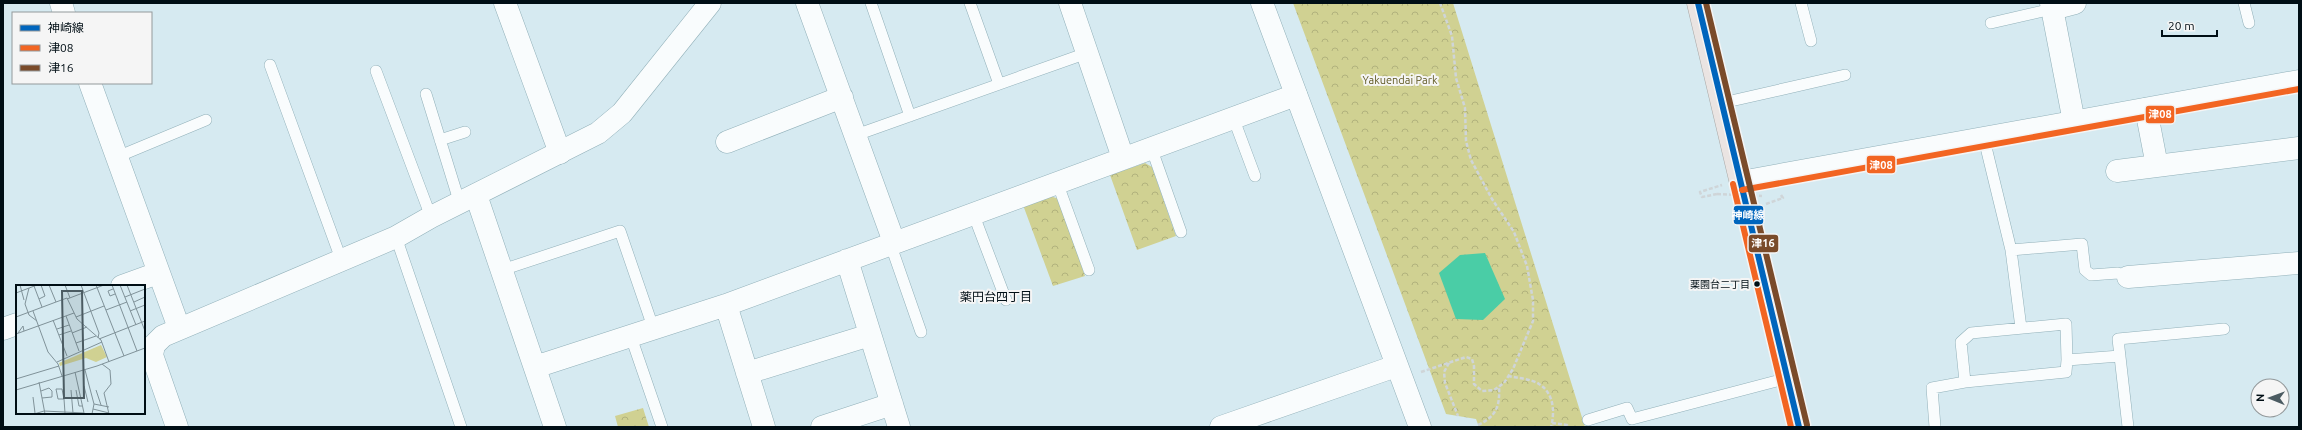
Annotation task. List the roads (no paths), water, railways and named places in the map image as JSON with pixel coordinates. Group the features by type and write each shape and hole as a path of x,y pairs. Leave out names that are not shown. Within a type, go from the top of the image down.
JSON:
{"highway":[{"path":"1698,3 1722,104 1735,183 1788,378 1799,427"}],"street":[{"path":"505,3 560,153"},
{"path":"177,427 152,355 154,345 163,336 341,259 396,237 431,217 598,133 622,113 710,3"},
{"path":"807,3 856,135 892,243"},
{"path":"1070,3 1123,158"},
{"path":"1262,3 1420,427"},
{"path":"2074,122 2052,6 2075,3"},
{"path":"1735,183 1984,139 2299,80"},
{"path":"90,84 179,328"},
{"path":"534,367 726,306 1296,94"},
{"path":"727,142 842,97"},
{"path":"2146,109 2157,166"},
{"path":"2117,171 2299,148"},
{"path":"468,199 502,270 555,427"},
{"path":"847,260 899,427"},
{"path":"2128,277 2299,263"},
{"path":"125,285 158,273"},
{"path":"726,306 764,427"},
{"path":"3,329 16,324"},
{"path":"747,373 870,335"},
{"path":"1220,427 1396,366"},
{"path":"822,427 849,423 892,404"}],"lane":[{"path":"871,3 910,116"},
{"path":"970,3 998,84"},
{"path":"1801,3 1810,41"},
{"path":"2244,3 2249,23"},
{"path":"1991,23 2052,6"},
{"path":"856,135 1088,53"},
{"path":"270,65 341,259"},
{"path":"376,72 431,217"},
{"path":"1722,104 1845,75"},
{"path":"426,94 440,140 468,199"},
{"path":"1234,117 1255,176"},
{"path":"117,157 206,120"},
{"path":"440,140 465,132"},
{"path":"1984,139 2011,250 2021,328"},
{"path":"1151,147 1181,232"},
{"path":"1057,182 1089,270"},
{"path":"973,213 1006,300"},
{"path":"502,270 620,231 654,330"},
{"path":"396,237 461,427"},
{"path":"892,243 921,332"},
{"path":"2011,250 2082,244 2085,270 2091,276 2118,273 2128,277"},
{"path":"1935,427 1932,388 1966,382 2066,372 2066,324 1971,333 1961,342 1966,382"},
{"path":"2128,427 2118,339 2224,329"},
{"path":"631,337 662,427"},
{"path":"2067,360 2120,356"},
{"path":"1588,420 1627,408 1632,419 1788,378"}],"place":[{"name":"薬園台二丁目","path":"1757,284"}],"district":[{"name":"薬円台四丁目","path":"996,296"}],"park label":[{"name":"Yakuendai Park","path":"1400,80"}]}
